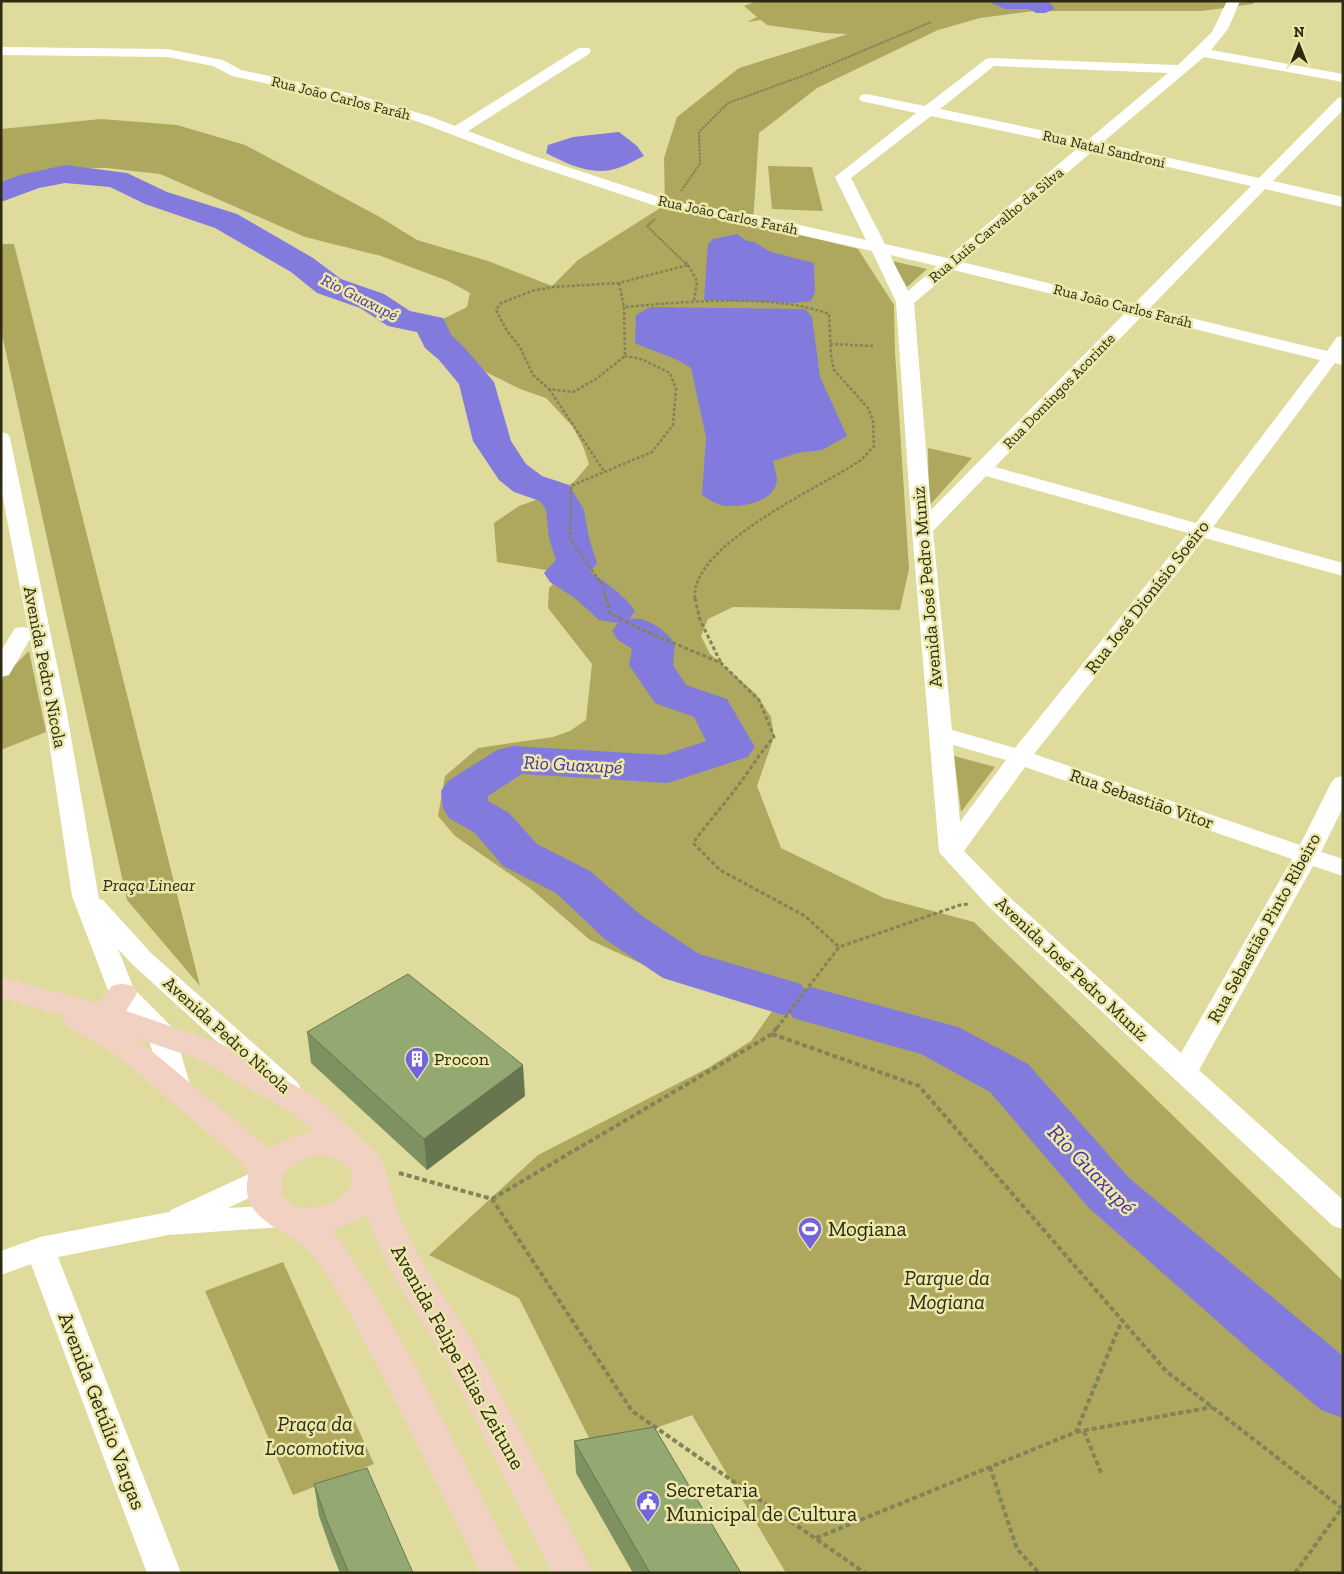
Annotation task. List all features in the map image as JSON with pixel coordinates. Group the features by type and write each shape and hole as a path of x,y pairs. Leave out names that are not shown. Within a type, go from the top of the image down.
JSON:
{"main road":[{"path":"1,987 50,1002 97,1013 209,1050 307,1107 359,1156 368,1188 352,1209 323,1222 286,1218"},
{"path":"97,1013 113,1006 122,993"},
{"path":"50,1002 129,1048 252,1152 266,1175"},
{"path":"359,1156 333,1143 313,1143 294,1148 278,1158 266,1175 265,1200 286,1218 326,1246 362,1302 400,1373 500,1573"},
{"name":"Avenida Felipe Elias Zeitune","path":"359,1156 403,1262 459,1351 573,1573"}],"street":[{"name":"Rua Luís Carvalho da Silva","path":"905,302 1201,52 1219,35 1228,19 1234,1"},
{"name":"Rua João Carlos Faráh","path":"1,51 167,53 193,57 218,63 238,73 348,97 424,119 456,132 671,206 756,220 950,264 1138,310 1339,353"},
{"path":"456,132 584,51"},
{"path":"1201,52 1343,78"},
{"name":"Avenida José Pedro Muniz","path":"1181,69 991,62 843,176 905,302 922,530 951,852 996,900 1343,1218"},
{"name":"Rua Natal Sandroni","path":"866,98 1092,145 1261,185 1343,202"},
{"name":"Rua Domingos Acorinte","path":"922,530 1343,101"},
{"name":"Rua José Dionísio Soeiro","path":"951,852 1020,757 1339,353"},
{"name":"Avenida Pedro Nicola","path":"1,438 30,631 55,708 85,896 122,993 161,1033 177,1088"},
{"path":"982,470 1343,570"},
{"path":"1,638 30,631"},
{"path":"1,670 30,631"},
{"name":"Rua Sebastião Vitor","path":"940,734 1020,757 1343,868"},
{"name":"Rua Sebastião Pinto Ribeiro","path":"1184,1072 1306,856 1343,783"},
{"name":"Avenida Pedro Nicola","path":"85,896 142,959 307,1107"},
{"path":"168,1224 266,1175"},
{"path":"1,1263 40,1249 168,1224 286,1218"},
{"name":"Avenida Getúlio Vargas","path":"40,1249 164,1573"}],"path":[{"path":"694,301 697,281 688,265 647,226 671,206 700,164 699,132 728,102 808,74 930,22"},
{"path":"604,470 549,389 533,375 520,347 507,331 496,310 501,303 532,291 552,286 619,283 688,265"},
{"path":"619,283 624,307 625,356"},
{"path":"624,307 694,301 753,302 815,308 829,314 830,344 836,374 857,394 870,411 876,429 874,446 856,463 731,540 701,568 693,591 702,626 721,663 759,700 774,737 755,759 734,791 692,843 720,870 805,916 839,947"},
{"path":"830,344 874,346"},
{"path":"549,389 573,392 596,379 625,356 641,359 670,373 676,389 673,425 652,452 604,470 571,486 570,539 603,586 610,613 638,628 721,663"},
{"path":"492,1199 772,1034 839,947 960,905 996,900"},
{"path":"772,1034 919,1086 1166,1371 1342,1509 1294,1573"},
{"path":"359,1156 492,1199 632,1411 865,1573"},
{"path":"1076,1432 1122,1320"},
{"path":"816,1538 1076,1432 1212,1406"},
{"path":"1084,1431 1102,1475"},
{"path":"990,1467 1017,1549 1039,1573"}],"green space":[{"name":"Parque da Mogiana","path":"757,1 1255,1 1253,4 1202,11 1034,11 980,18 938,30 817,88 759,133 753,223 858,249 894,305 895,352 909,569 900,610 733,607 708,619 701,636 710,654 756,694 771,717 774,737 757,786 781,848 884,898 974,922 1343,1281 1343,1573 786,1573 692,1415 595,1450 519,1298 429,1255 538,1155 708,1068 751,1041 773,1010 679,981 590,940 530,888 455,836 438,816 445,776 478,748 553,737 570,731 586,720 592,664 548,608 549,588 564,573 497,562 494,523 519,506 555,493 574,482 589,464 583,446 573,427 546,398 520,389 480,369 445,332 431,325 467,307 470,293 448,281 381,256 305,237 160,174 107,168 71,168 1,182 1,129 101,119 177,125 245,145 378,216 417,240 488,261 552,286 578,260 665,205 664,158 677,117 739,68 848,34 825,33 767,25 761,20 747,22 757,17 744,6"},
{"path":"768,166 812,167 823,211 772,209"},
{"name":"Praça Linear","path":"1,244 14,244 200,986 127,900 1,330"},
{"path":"892,261 927,269 907,287"},
{"path":"928,448 972,458 929,506"},
{"path":"29,651 46,732 1,750 1,679"},
{"path":"954,756 995,767 961,812"},
{"name":"Praça da Locomotiva","path":"283,1262 374,1464 293,1495 205,1291"}],"shaded area":[{"path":"1000,1 1044,1 1050,3 1055,9 1045,13 1036,13 1029,9 1005,9 991,3"},
{"path":"619,132 637,146 644,156 618,168 600,171 572,165 546,153 548,145 573,137"},
{"path":"737,234 747,241 754,242 771,252 814,263 815,292 811,301 795,303 704,300 708,244 713,239"},
{"path":"650,307 805,309 812,317 820,377 847,436 822,450 797,453 773,461 777,478 775,487 771,493 757,502 726,506 707,499 702,495 706,437 691,368 671,357 635,343 636,315"}],"building":[{"name":"Procon","path":"408,974 523,1065 424,1139 307,1032"},
{"name":"Secretaria Municipal de Cultura","path":"654,1427 741,1573 650,1573 574,1441"},
{"path":"367,1468 413,1573 349,1573 314,1484"}],"waterway":[{"name":"Rio Guaxupé","path":"1,193 31,181 65,174 116,179 156,198 226,221 302,265 329,286 372,301 400,319 431,325 437,341 451,353 476,382 492,441 512,472 528,484 555,493 565,510 569,538 577,563 564,573 590,590 614,611"},
{"name":"Rio Guaxupé","path":"633,631 654,644 651,665 670,694 711,708 732,747 668,769 513,760 464,791 466,808 492,823 520,855 573,882 624,928 681,966 783,997"},
{"name":"Rio Guaxupé","path":"811,1005 939,1040 1009,1078 1109,1193 1272,1334 1343,1392"}],"place":[{"name":"Procon","path":"417,1080"},
{"name":"Mogiana","path":"810,1250"},
{"name":"Secretaria Municipal de Cultura","path":"648,1523"}]}
